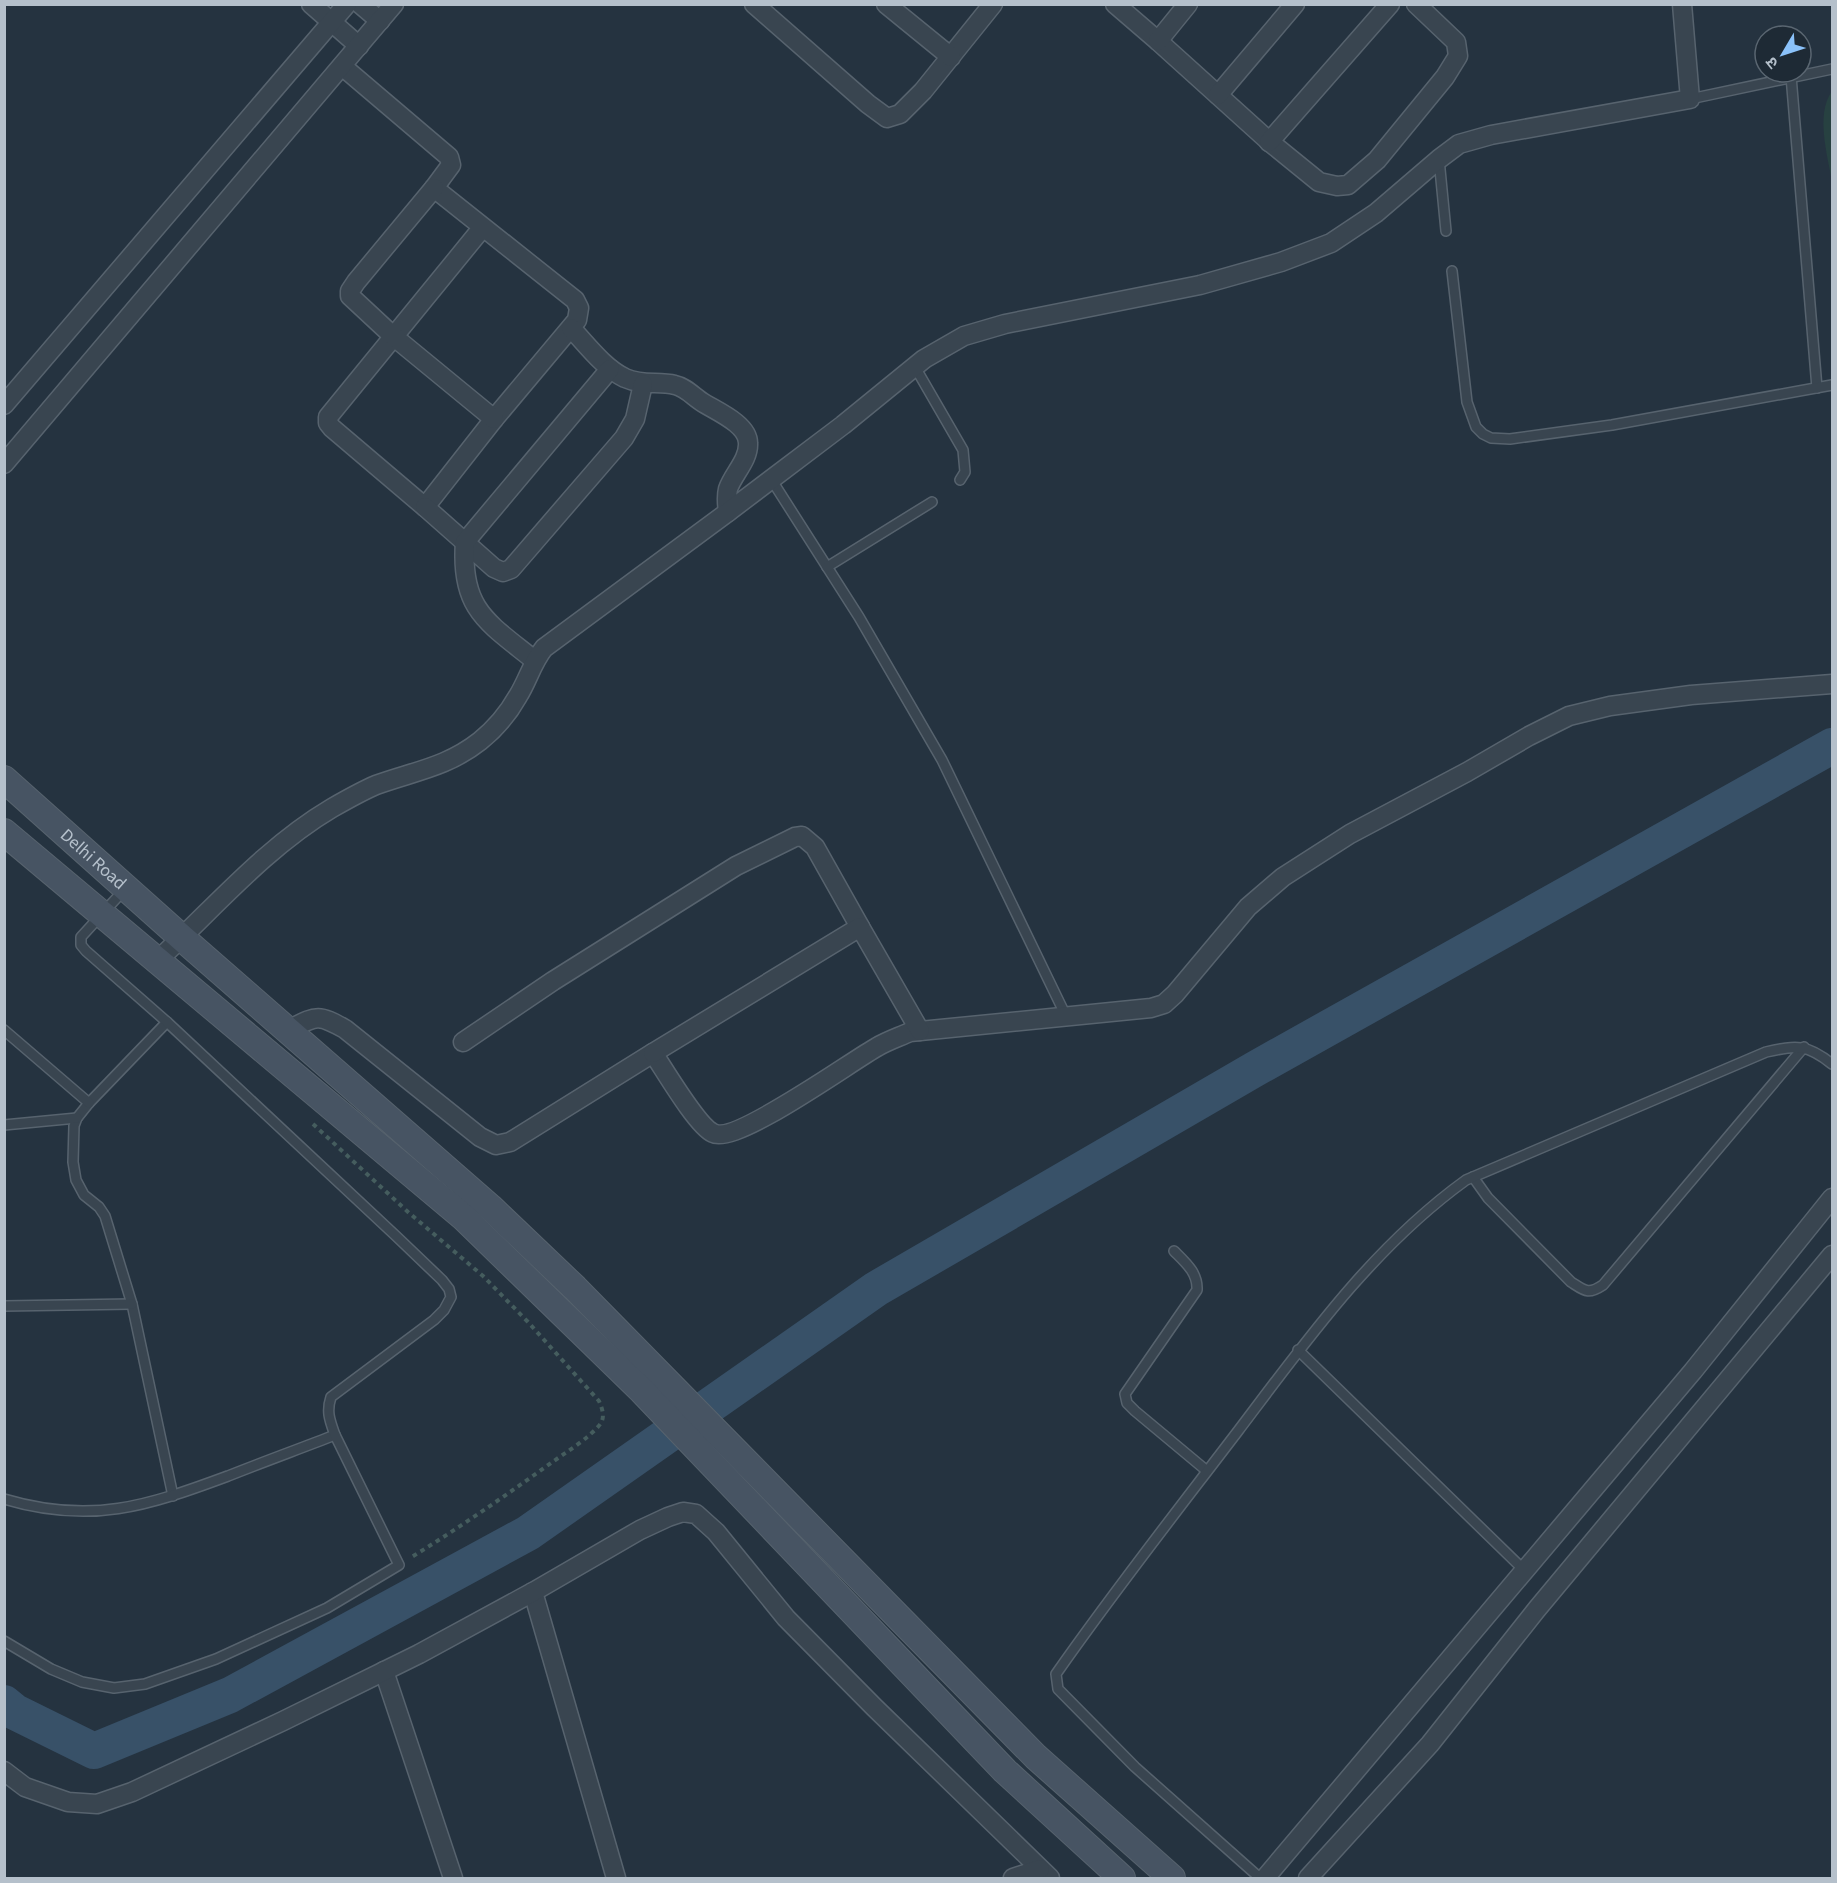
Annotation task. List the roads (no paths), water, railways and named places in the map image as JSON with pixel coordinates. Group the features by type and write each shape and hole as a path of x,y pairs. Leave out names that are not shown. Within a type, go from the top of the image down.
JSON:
{"main road":[{"name":"Delhi Road","path":"4,779 490,1207 575,1288 650,1383"},
{"name":"Delhi Road","path":"4,832 464,1217 650,1383"},
{"path":"650,1383 750,1466 1036,1757 1173,1878"},
{"path":"650,1383 729,1484 1005,1771 1122,1878"}],"street":[{"path":"311,4 359,46"},
{"path":"4,405 346,4"},
{"path":"360,4 380,21"},
{"path":"4,464 394,4"},
{"path":"754,4 887,118 900,114 923,91 993,4"},
{"path":"886,4 951,57"},
{"path":"1115,4 1269,142 1319,182 1328,185 1348,185 1363,174 1445,77 1458,56 1456,42 1416,4"},
{"path":"1158,41 1188,4"},
{"path":"1218,95 1295,4"},
{"path":"1269,142 1390,4"},
{"path":"158,960 254,868 300,830 332,808 375,786 446,763 481,740 519,695 534,660 544,648 728,512 915,367 964,336 1005,324 1200,285 1281,262 1331,243 1376,213 1459,144 1491,135 1690,99 1682,4"},
{"path":"342,66 449,157 451,165 350,291 352,300 494,419"},
{"path":"425,507 494,419 571,328 577,320 579,308 574,300 434,188"},
{"path":"483,227 328,417 328,423 494,568 503,572 511,569 624,438 635,419 643,384"},
{"path":"571,328 610,369 625,378 643,384 675,385 731,419 743,430 749,441 747,452 728,489 728,512"},
{"path":"534,660 486,621 476,609 463,566 465,542 610,369"},
{"path":"653,1053 698,1119 712,1133 724,1136 738,1131 804,1093 878,1046 910,1032 1151,1008 1164,1004 1248,907 1283,877 1350,834 1467,772 1528,736 1569,716 1610,706 1690,695 1833,684"},
{"path":"463,1042 553,981 736,866 795,837 802,837 814,847 920,1031"},
{"path":"288,1030 315,1017 328,1019 354,1036 480,1137 496,1145 510,1142 860,927"},
{"path":"1265,1878 1693,1371 1833,1198"},
{"path":"1308,1878 1430,1744 1545,1600 1833,1255"},
{"path":"4,1771 25,1786 68,1802 96,1804 132,1792 384,1671 534,1592 649,1525 683,1512 696,1514 716,1532 786,1618 1045,1874"},
{"path":"534,1592 616,1878"},
{"path":"384,1671 453,1878"},
{"path":"1013,1878 1045,1874"}],"lane":[{"path":"1813,72 1833,69"},
{"path":"1690,99 1756,84"},
{"path":"1792,84 1817,388"},
{"path":"1439,159 1446,231"},
{"path":"1452,271 1467,402 1476,427 1491,438 1510,439 1612,425 1833,386"},
{"path":"915,367 963,450 965,472 960,480"},
{"path":"771,479 858,617 942,760 1066,1016"},
{"path":"827,567 932,502"},
{"path":"4,1641 51,1669 82,1682 114,1688 145,1684 216,1659 327,1608 399,1565 335,1435 328,1415 331,1397 434,1320 451,1297 449,1289 442,1280 396,1236 81,945 84,932 126,888"},
{"path":"167,1022 89,1103 77,1118 73,1137 76,1180 84,1195 99,1207 105,1216 132,1304 173,1496"},
{"path":"4,1030 89,1103"},
{"path":"1260,1878 1135,1767 1063,1695 1058,1689 1056,1674 1099,1613 1298,1350 1378,1258 1440,1198 1473,1177 1766,1052 1791,1046 1804,1047 1817,1052 1833,1064"},
{"path":"1473,1177 1488,1198 1571,1282 1585,1291 1594,1291 1603,1285 1804,1047"},
{"path":"4,1125 77,1118"},
{"path":"1174,1251 1194,1272 1197,1290 1125,1394 1125,1399 1135,1411 1207,1471"},
{"path":"4,1306 132,1304"},
{"path":"1298,1350 1525,1571"},
{"path":"4,1499 34,1508 72,1511 106,1511 135,1507 173,1496 335,1435"}],"waterway":[{"path":"4,1703 15,1712 94,1751 230,1695 528,1533 876,1289 1255,1069 1832,746"}]}
